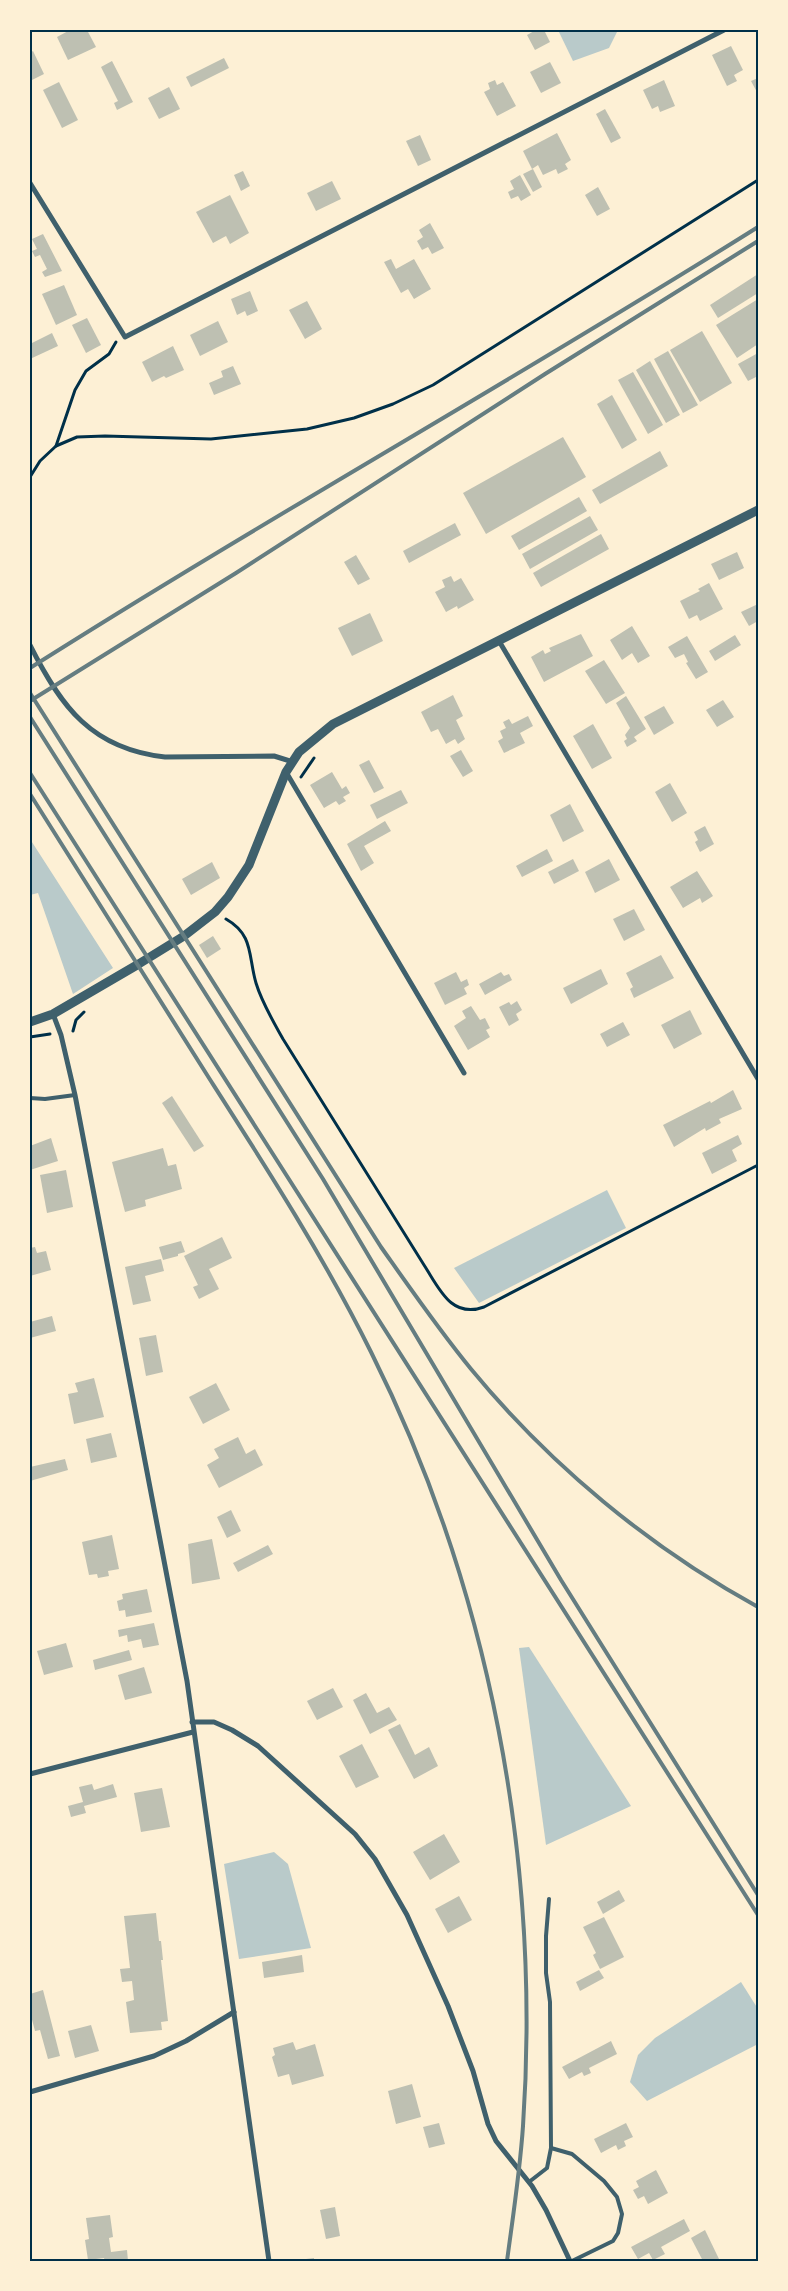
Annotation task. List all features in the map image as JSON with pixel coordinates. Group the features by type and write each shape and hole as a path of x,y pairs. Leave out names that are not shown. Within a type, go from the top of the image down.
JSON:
{"street":[{"path":"30,183 125,336 724,30"},
{"path":"30,1022 53,1014 148,958 216,912 249,865 286,772 299,752 309,742 341,718 499,641 758,510"},
{"path":"499,641 758,1079"},
{"path":"30,645 46,676 67,705 93,732 114,744 157,756 274,756 293,762"},
{"path":"286,772 464,1073"},
{"path":"53,1014 61,1035 75,1095 187,1681 269,2261"},
{"path":"192,1722 214,1722 232,1730 258,1746 355,1834 375,1859 407,1915 448,2006 472,2071 488,2124 496,2141 528,2182 546,2210 571,2261"},
{"path":"30,1774 193,1732"},
{"path":"30,2092 154,2056 186,2041 234,2012"}],"lane":[{"path":"30,1098 45,1099 75,1095"},
{"path":"528,2182 547,2168 551,2148 550,2002 546,1964 549,1899"},
{"path":"551,2148 572,2154 604,2181 617,2197 622,2214 618,2233 613,2241 571,2261"}],"path":[{"path":"30,477 40,460 56,446 77,437 211,439 307,429 354,418 393,404 433,386 758,180"},
{"path":"56,446 75,390 86,372 109,354 115,343 125,336"},
{"path":"216,912 234,924 246,939 256,983 275,1025 424,1265 444,1295 459,1308 471,1311 484,1307 758,1165"},
{"path":"30,1037 50,1034"}],"shaded area":[{"path":"558,30 618,30 609,48 573,61"},
{"path":"30,839 113,968 73,994 38,893 30,895"},
{"path":"607,1190 626,1228 479,1303 454,1268"},
{"path":"529,1647 631,1806 546,1845 519,1648"},
{"path":"274,1852 288,1864 311,1948 239,1959 224,1864"},
{"path":"741,1982 758,2009 758,2044 647,2101 630,2082 638,2055 655,2038"}],"building":[{"path":"70,30 87,30 96,47 68,60 57,37"},
{"path":"536,30 544,30 550,42 535,50 527,35"},
{"path":"731,46 743,70 734,75 737,81 727,86 712,55"},
{"path":"33,51 44,74 30,81 30,53"},
{"path":"224,58 229,68 191,87 186,77"},
{"path":"112,61 133,102 117,110 114,103 118,101 101,67"},
{"path":"550,62 561,83 541,93 530,72"},
{"path":"758,78 758,94 751,81"},
{"path":"495,80 497,85 503,82 516,106 497,116 484,92 490,89 488,83"},
{"path":"664,80 675,106 660,112 658,106 652,109 643,90"},
{"path":"59,82 78,120 62,128 43,90"},
{"path":"169,87 180,109 159,119 148,98"},
{"path":"605,109 621,138 611,143 596,114"},
{"path":"557,133 571,160 565,164 568,169 558,174 556,169 543,175 538,165 532,169 523,151"},
{"path":"420,135 431,160 418,166 406,141"},
{"path":"533,169 542,187 533,192 523,174"},
{"path":"243,171 250,186 241,191 234,175"},
{"path":"520,175 531,195 521,201 518,196 511,199 508,192 514,189 510,181"},
{"path":"332,181 341,199 316,211 307,193"},
{"path":"598,187 610,209 597,216 585,195"},
{"path":"230,195 249,233 230,244 226,236 213,243 196,212"},
{"path":"430,223 444,248 432,254 428,247 422,250 417,241 423,237 419,230"},
{"path":"43,234 62,271 45,277 42,272 47,269 40,255 35,257 32,251 37,249 32,239"},
{"path":"391,259 396,269 414,259 431,289 414,299 408,289 401,293 384,262"},
{"path":"758,274 758,293 718,318 710,305"},
{"path":"64,285 77,315 56,325 42,294"},
{"path":"250,291 258,311 247,316 245,311 237,315 231,299"},
{"path":"758,299 758,344 737,358 716,325"},
{"path":"307,301 322,329 305,339 289,310"},
{"path":"87,318 101,345 86,353 72,325"},
{"path":"218,321 228,342 200,356 190,335"},
{"path":"702,331 732,383 700,402 670,350"},
{"path":"52,333 58,346 30,359 30,344"},
{"path":"173,346 184,370 152,382 142,362"},
{"path":"668,351 698,405 683,413 654,359"},
{"path":"758,353 758,376 748,381 738,364"},
{"path":"650,361 680,415 666,423 636,370"},
{"path":"233,366 241,384 214,395 209,383 223,377 221,371"},
{"path":"633,372 663,425 648,434 618,380"},
{"path":"612,395 637,440 622,449 597,404"},
{"path":"563,437 586,477 486,534 463,493"},
{"path":"660,451 668,466 600,504 592,490"},
{"path":"579,497 587,511 519,550 511,536"},
{"path":"590,516 598,530 530,569 522,554"},
{"path":"455,523 461,535 409,563 403,551"},
{"path":"601,534 609,549 541,587 533,573"},
{"path":"737,552 744,568 719,580 711,564"},
{"path":"356,555 370,579 358,585 344,562"},
{"path":"451,576 454,582 461,578 474,600 458,609 457,606 446,612 435,592 445,587 442,580"},
{"path":"709,583 723,609 700,621 697,615 689,619 680,601 700,591 698,589"},
{"path":"758,604 758,621 749,626 741,612"},
{"path":"370,613 383,641 352,656 338,628"},
{"path":"632,626 650,656 638,663 632,653 622,660 610,640"},
{"path":"581,634 593,656 544,682 531,657 543,650 545,654 551,651 549,648"},
{"path":"735,635 741,645 715,661 709,651"},
{"path":"687,636 708,672 696,679 686,663 688,662 684,654 675,658 668,647"},
{"path":"604,660 625,693 606,704 585,671"},
{"path":"453,695 463,716 456,720 465,739 458,744 455,739 446,744 438,729 431,732 421,712"},
{"path":"626,696 646,729 634,737 637,741 627,747 624,741 627,739 625,735 630,728 616,703"},
{"path":"723,700 734,717 717,727 706,710"},
{"path":"664,706 674,723 654,735 644,717"},
{"path":"528,716 533,726 520,733 525,743 504,753 498,741 503,738 500,731 506,728 503,722 509,719 512,724"},
{"path":"593,724 612,758 592,769 573,736"},
{"path":"461,750 473,771 463,777 450,756"},
{"path":"369,760 384,788 374,793 359,765"},
{"path":"332,772 342,789 346,786 350,793 343,797 346,801 339,805 336,801 324,808 310,785"},
{"path":"670,783 687,813 672,822 655,792"},
{"path":"401,790 408,803 377,819 370,805"},
{"path":"570,804 584,831 563,842 550,815"},
{"path":"385,821 391,831 364,846 374,863 361,871 347,844"},
{"path":"705,826 714,844 700,852 695,842 698,840 694,832"},
{"path":"547,849 553,861 522,877 516,866"},
{"path":"573,859 579,871 554,884 548,872"},
{"path":"609,859 620,880 595,893 585,872"},
{"path":"212,862 220,878 191,895 182,879"},
{"path":"697,871 713,896 702,903 700,898 683,908 670,887"},
{"path":"634,909 645,930 624,941 613,919"},
{"path":"213,936 221,949 207,958 199,945"},
{"path":"661,955 674,978 634,998 630,989 633,987 626,973"},
{"path":"601,969 608,984 571,1004 563,988"},
{"path":"456,972 461,982 467,979 469,985 464,988 467,994 445,1005 434,983"},
{"path":"501,972 504,976 509,974 512,980 485,995 479,984"},
{"path":"517,1001 522,1010 516,1014 519,1020 509,1026 499,1007 509,1002 511,1005"},
{"path":"471,1006 480,1020 485,1018 490,1028 486,1030 490,1037 468,1050 454,1026 466,1018 462,1011"},
{"path":"690,1010 702,1034 674,1049 661,1025"},
{"path":"623,1022 630,1035 607,1047 600,1034"},
{"path":"733,1090 742,1109 719,1119 721,1123 706,1131 705,1128 674,1147 663,1125 710,1101 711,1103"},
{"path":"172,1096 204,1146 194,1152 162,1103"},
{"path":"738,1135 742,1144 732,1150 737,1161 712,1174 702,1153"},
{"path":"51,1138 58,1161 30,1170 30,1146"},
{"path":"163,1148 168,1166 176,1164 182,1189 145,1200 146,1206 125,1212 112,1162"},
{"path":"66,1170 73,1207 47,1213 40,1175"},
{"path":"222,1237 232,1258 209,1269 219,1289 199,1299 193,1287 198,1285 184,1256"},
{"path":"181,1241 185,1252 163,1260 159,1247"},
{"path":"35,1247 37,1253 46,1251 51,1270 30,1276 30,1248"},
{"path":"161,1259 164,1271 145,1276 151,1301 133,1305 125,1267"},
{"path":"52,1316 56,1331 30,1338 30,1322"},
{"path":"156,1335 163,1372 146,1376 139,1338"},
{"path":"94,1378 104,1417 74,1424 68,1394 78,1392 75,1383"},
{"path":"216,1383 230,1410 203,1424 189,1397"},
{"path":"111,1433 117,1457 91,1463 86,1439"},
{"path":"238,1437 246,1454 255,1449 263,1465 219,1488 207,1465 219,1458 214,1449"},
{"path":"65,1459 68,1470 30,1481 30,1467"},
{"path":"231,1510 241,1531 227,1538 217,1517"},
{"path":"112,1535 119,1569 108,1571 109,1576 98,1578 97,1574 89,1575 82,1542"},
{"path":"212,1539 220,1579 192,1584 188,1544"},
{"path":"268,1545 273,1554 238,1572 233,1563"},
{"path":"147,1589 152,1612 126,1617 125,1610 119,1611 117,1601 123,1599 122,1594"},
{"path":"154,1623 159,1645 143,1648 141,1639 128,1642 127,1635 119,1637 118,1630"},
{"path":"66,1643 73,1667 44,1675 37,1651"},
{"path":"129,1650 132,1660 95,1670 93,1660"},
{"path":"144,1667 152,1693 125,1700 118,1675"},
{"path":"333,1688 343,1707 317,1720 307,1701"},
{"path":"366,1693 377,1713 389,1707 397,1720 370,1734 353,1700"},
{"path":"400,1724 415,1755 429,1747 438,1766 414,1779 388,1730"},
{"path":"362,1744 379,1777 356,1788 339,1756"},
{"path":"92,1784 94,1790 113,1784 117,1797 84,1806 86,1813 71,1817 68,1806 83,1802 79,1787"},
{"path":"162,1788 170,1827 141,1832 134,1793"},
{"path":"444,1834 460,1862 430,1880 413,1852"},
{"path":"619,1890 625,1901 603,1914 597,1902"},
{"path":"459,1896 472,1920 448,1933 435,1909"},
{"path":"156,1913 159,1941 161,1941 163,1960 161,1960 168,2021 161,2022 162,2030 130,2033 126,2002 134,2000 132,1981 122,1982 120,1969 130,1968 124,1916"},
{"path":"604,1917 624,1957 600,1969 593,1955 596,1953 583,1927"},
{"path":"302,1955 304,1972 264,1978 262,1962"},
{"path":"599,1970 604,1978 580,1991 576,1982"},
{"path":"43,1990 60,2056 48,2059 40,2030 35,2031 30,2012 30,1994"},
{"path":"91,2025 99,2051 75,2058 68,2031"},
{"path":"611,2041 617,2054 589,2068 591,2073 584,2076 582,2072 569,2079 562,2067"},
{"path":"293,2042 296,2050 315,2044 324,2076 292,2085 289,2074 278,2077 272,2057 275,2055 273,2048"},
{"path":"412,2084 421,2117 396,2124 388,2091"},
{"path":"439,2123 445,2144 429,2148 423,2127"},
{"path":"626,2123 633,2137 624,2141 626,2146 618,2150 616,2145 601,2153 594,2139"},
{"path":"656,2170 668,2193 648,2204 644,2196 638,2199 633,2190 639,2187 636,2181"},
{"path":"335,2207 340,2236 326,2239 320,2210"},
{"path":"110,2215 113,2237 109,2238 111,2252 127,2250 128,2261 105,2261 104,2258 88,2260 85,2240 89,2239 86,2218"},
{"path":"684,2219 690,2231 661,2247 665,2254 653,2260 649,2253 638,2259 631,2247"},
{"path":"705,2230 719,2259 715,2261 703,2261 691,2238"},
{"path":"314,2258 314,2261 298,2261 298,2260"}],"railway":[{"path":"30,668 211,556 577,338 758,227"},
{"path":"30,701 236,573 545,374 758,241"},
{"path":"30,693 381,1247 459,1354 534,1438 603,1502 678,1558 758,1607"},
{"path":"30,717 323,1179 561,1580 758,1895"},
{"path":"30,773 758,1915"},
{"path":"30,794 273,1179 334,1282 371,1352 412,1443 447,1536 476,1632 498,1729 514,1828 524,1927 527,2027 523,2126 507,2261"}]}
